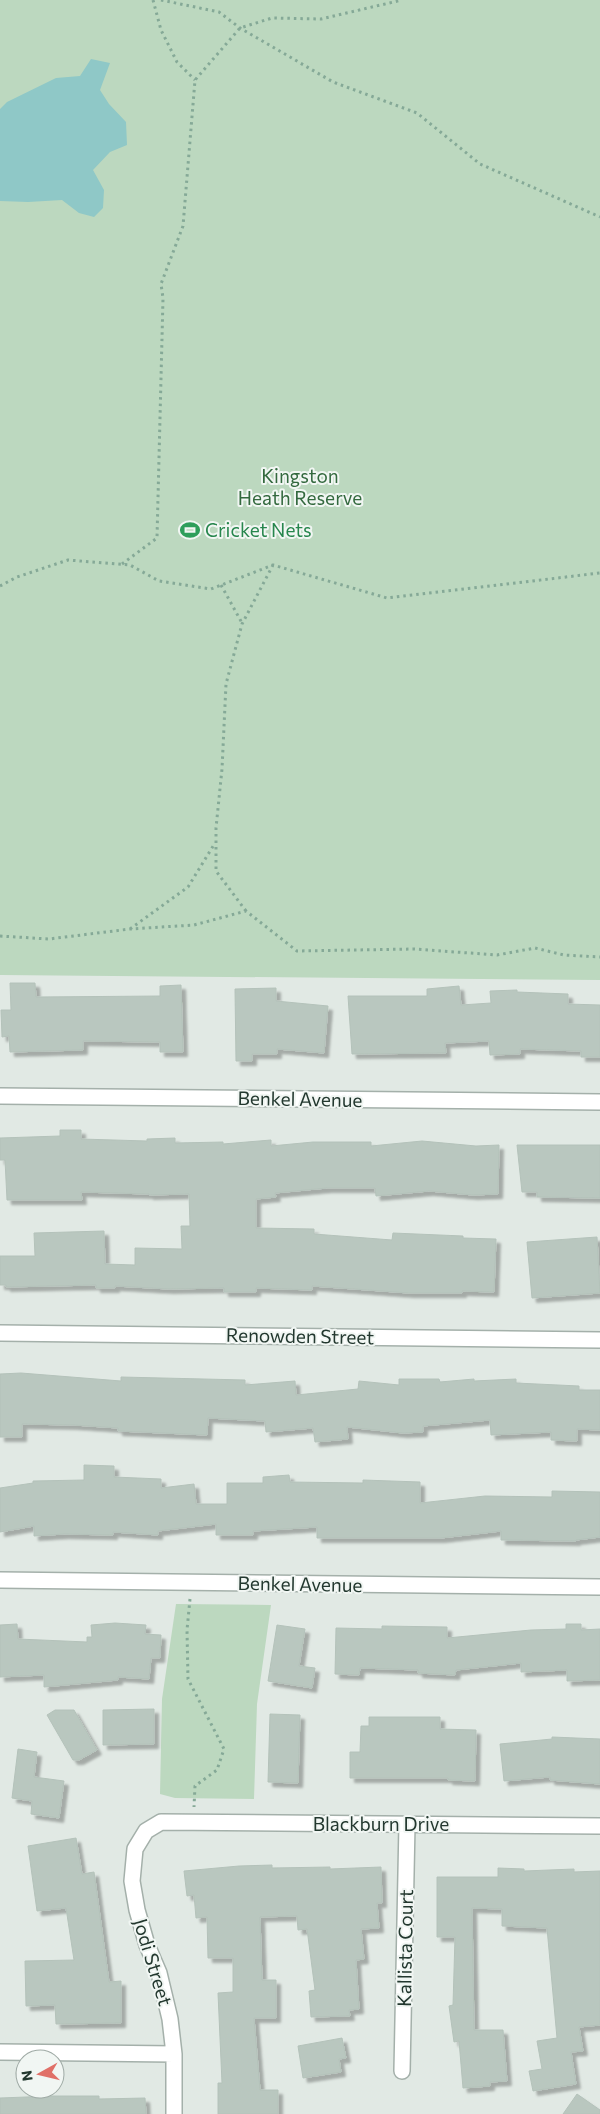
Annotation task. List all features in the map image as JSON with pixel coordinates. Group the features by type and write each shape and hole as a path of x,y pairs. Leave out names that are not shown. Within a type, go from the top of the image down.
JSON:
{"street":[{"name":"Benkel Avenue","path":"0,1096 600,1102"},
{"name":"Renowden Street","path":"0,1333 600,1340"},
{"name":"Benkel Avenue","path":"0,1580 600,1586"},
{"name":"Blackburn Drive","path":"161,1822 600,1826"},
{"name":"Jodi Street","path":"161,1822 146,1831 135,1850 132,1881 137,1910 147,1945 161,1982 170,2019 174,2054 174,2114"},
{"name":"Kallista Court","path":"402,2071 407,1824"},
{"path":"0,2052 174,2054"}],"path":[{"path":"153,0 161,30 177,62 195,80"},
{"path":"162,0 220,12 240,28 333,82 417,113 480,164 600,217"},
{"path":"122,564 157,538 161,284 183,226 195,80 240,28 272,18 321,19 402,0"},
{"path":"0,586 17,577 68,560 130,565 158,582 211,589 273,565 387,598 600,573"},
{"path":"273,565 242,624 226,684 216,842 216,870 246,911 297,951 414,949 497,955 535,948 564,955 600,957"},
{"path":"221,585 242,624"},
{"path":"130,929 188,887 216,842"},
{"path":"0,936 49,939 130,929 194,925 246,911"},
{"path":"191,1583 187,1630 188,1679 224,1749 217,1770 195,1786 194,1823"}],"green space":[{"name":"Kingston Heath Reserve","path":"0,0 600,0 600,980 0,975"},
{"path":"176,1604 271,1605 257,1704 254,1799 175,1798 160,1794 162,1699"}],"water":[{"path":"91,59 110,63 100,90 109,104 126,122 127,145 110,152 93,170 104,190 103,208 94,217 79,213 62,200 0,201 0,109 7,102 56,78 80,76"}],"building":[{"path":"10,983 35,983 36,997 160,996 160,986 181,985 183,1052 160,1052 160,1042 83,1041 83,1050 10,1052 9,1036 2,1037 1,1010 11,1010"},
{"path":"459,986 461,1005 491,1003 490,991 517,990 517,992 568,994 568,1004 600,1005 600,1057 581,1057 581,1051 520,1049 520,1054 490,1055 489,1041 445,1043 446,1053 352,1054 348,996 427,996 427,989"},
{"path":"276,988 276,1001 328,1006 324,1053 277,1049 277,1054 252,1054 252,1061 236,1061 235,989"},
{"path":"60,1130 81,1130 81,1139 147,1141 147,1139 175,1138 175,1143 223,1142 223,1144 271,1140 271,1146 313,1142 371,1142 371,1146 422,1141 476,1146 499,1145 498,1194 473,1195 429,1191 376,1196 375,1188 327,1188 275,1193 276,1197 256,1199 256,1228 314,1229 314,1234 392,1240 393,1233 496,1239 494,1292 409,1293 312,1286 312,1290 256,1288 256,1292 224,1292 224,1288 169,1289 115,1286 115,1288 96,1288 96,1285 6,1287 6,1285 0,1285 0,1256 35,1256 34,1233 104,1231 105,1264 135,1265 135,1248 182,1249 181,1226 190,1226 189,1194 149,1195 81,1192 82,1200 7,1200 5,1160 0,1160 0,1138 60,1136"},
{"path":"517,1145 600,1145 600,1198 537,1197 537,1192 522,1192"},
{"path":"597,1237 600,1293 532,1298 527,1242"},
{"path":"21,1373 121,1381 121,1377 245,1380 245,1385 295,1381 296,1395 358,1389 359,1381 399,1385 399,1379 439,1379 440,1382 474,1379 474,1381 516,1379 516,1383 579,1386 579,1390 600,1390 600,1430 577,1429 577,1441 551,1440 551,1432 491,1435 490,1420 423,1426 423,1432 403,1433 347,1427 348,1439 315,1442 313,1428 266,1432 265,1421 208,1418 207,1435 118,1431 118,1428 74,1425 22,1424 22,1437 0,1437 0,1374"},
{"path":"84,1465 114,1466 114,1477 161,1479 161,1488 194,1484 196,1504 227,1504 227,1483 263,1483 263,1477 289,1475 290,1482 363,1483 363,1480 420,1482 420,1503 485,1496 552,1497 552,1491 600,1492 600,1537 576,1541 501,1540 501,1531 441,1538 317,1538 317,1527 253,1531 253,1535 216,1535 216,1524 158,1531 158,1535 113,1532 113,1535 64,1534 34,1536 34,1526 0,1532 0,1488 33,1483 33,1481 84,1480"},
{"path":"115,1623 146,1625 145,1634 161,1635 160,1658 151,1658 149,1679 118,1677 118,1680 44,1687 44,1675 0,1677 0,1625 17,1624 18,1639 87,1642 87,1637 92,1637 91,1625"},
{"path":"566,1624 581,1624 581,1630 600,1629 600,1680 567,1681 567,1670 521,1672 521,1663 456,1670 455,1675 418,1673 418,1670 360,1668 359,1675 335,1674 336,1628 382,1629 382,1626 447,1627 447,1638 531,1630 566,1629"},
{"path":"277,1625 305,1629 299,1666 315,1668 312,1688 268,1681"},
{"path":"154,1709 154,1744 103,1745 103,1710"},
{"path":"55,1710 74,1710 97,1750 79,1760 73,1760 47,1715"},
{"path":"270,1714 300,1715 298,1783 268,1782"},
{"path":"369,1717 440,1717 440,1729 476,1730 475,1781 448,1780 448,1778 350,1778 350,1752 360,1752 361,1726 369,1726"},
{"path":"552,1737 600,1739 600,1784 550,1780 550,1777 504,1781 500,1744 552,1739"},
{"path":"18,1749 37,1752 34,1777 64,1781 59,1818 31,1814 32,1801 12,1798"},
{"path":"76,1838 82,1874 94,1872 109,1982 121,1981 121,2023 56,2024 55,2005 26,2006 25,1961 74,1960 66,1908 37,1911 28,1846"},
{"path":"272,1865 272,1868 330,1867 330,1869 381,1867 382,1903 377,1903 379,1928 361,1929 364,1959 356,1960 359,2009 349,2010 350,2016 311,2017 309,1991 315,1990 307,1929 298,1930 297,1916 260,1917 262,1980 276,1980 276,2018 254,2018 260,2090 278,2090 278,2114 218,2114 218,2083 222,2083 218,1993 233,1992 233,1958 208,1958 207,1917 196,1918 194,1895 187,1896 184,1871"},
{"path":"498,1868 524,1869 524,1871 574,1869 574,1872 600,1871 600,2025 579,2027 583,2051 571,2052 576,2084 533,2091 529,2071 542,2069 537,2041 557,2038 547,1928 502,1926 502,1909 472,1908 474,2030 503,2030 507,2081 490,2082 490,2086 463,2088 459,2041 454,2042 449,2006 453,2005 455,1937 437,1937 437,1877 498,1877"},
{"path":"342,2038 346,2058 339,2059 341,2072 303,2078 298,2046"},
{"path":"577,2094 600,2110 600,2114 563,2114"},
{"path":"65,2096 99,2096 99,2099 145,2098 146,2114 0,2114 0,2098 65,2099"}],"place":[{"name":"Cricket Nets","path":"190,530"}]}
